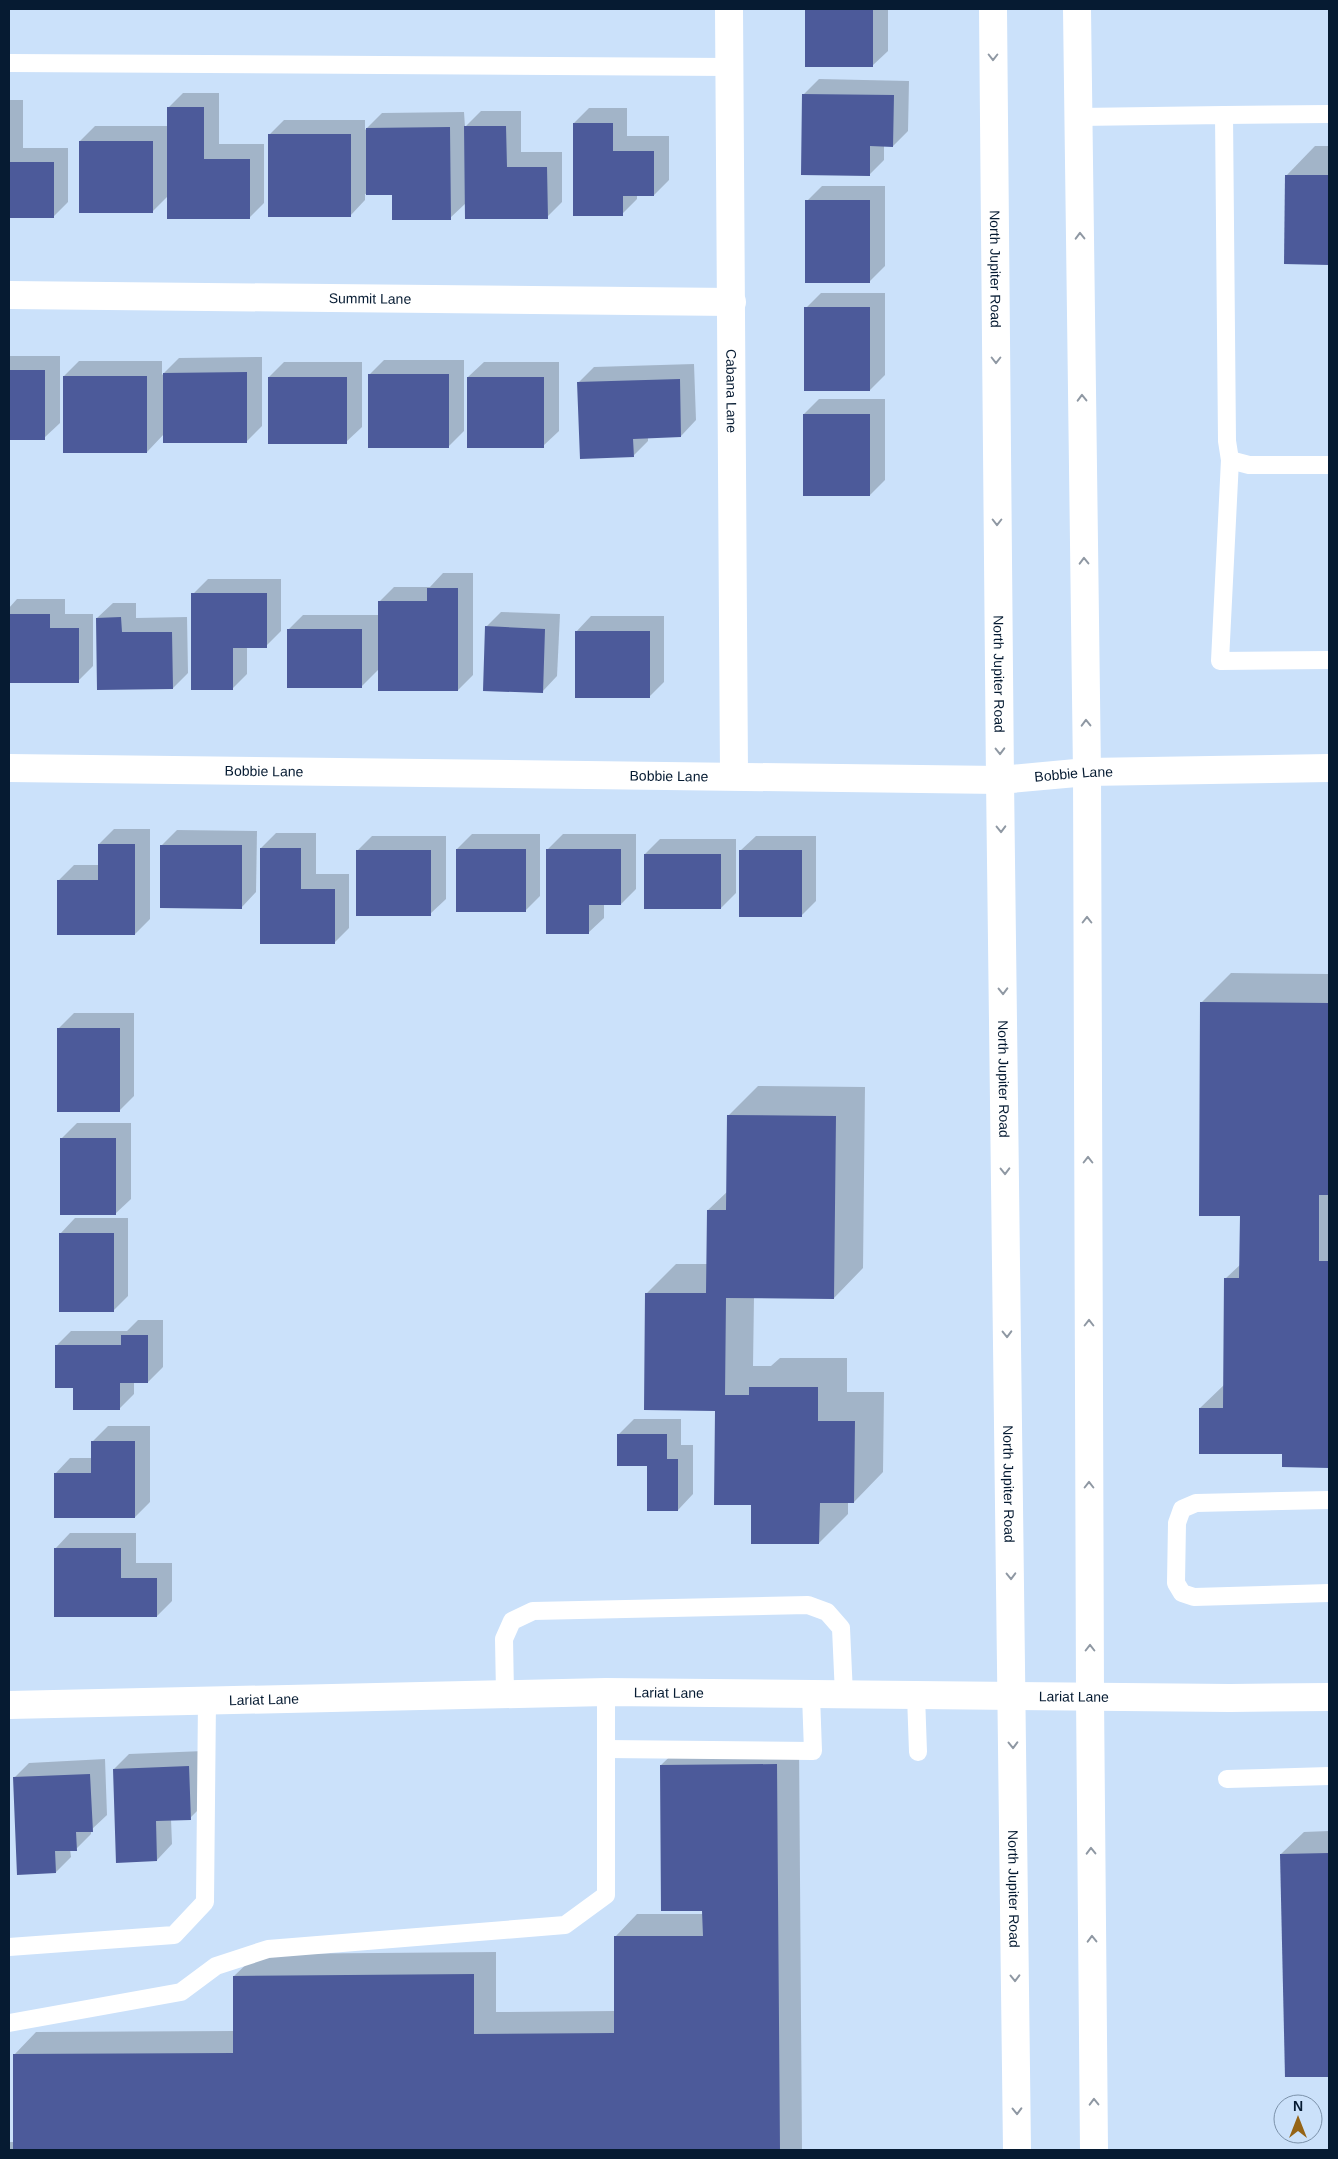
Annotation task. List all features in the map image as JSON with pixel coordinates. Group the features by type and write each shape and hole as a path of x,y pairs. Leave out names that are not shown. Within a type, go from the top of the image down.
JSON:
{"main road":[{"name":"Cabana Lane","path":"729,9 734,775"},
{"name":"North Jupiter Road","path":"993,9 1000,780 1018,2150"},
{"path":"1078,9 1087,772 1090,1696 1094,2150"},
{"name":"Summit Lane","path":"9,295 732,302"},
{"name":"Bobbie Lane","path":"9,768 734,775 1000,780 1087,772 1329,768"},
{"name":"Lariat Lane","path":"9,1704 606,1692 811,1695 1329,1697"}],"lane":[{"path":"9,63 730,67"},
{"path":"1079,117 1329,114"},
{"path":"1224,116 1227,441 1230,460 1220,661 1329,660"},
{"path":"1230,460 1249,466 1329,466"},
{"path":"1329,1500 1196,1503 1182,1509 1177,1523 1176,1583 1182,1593 1194,1597 1329,1593"},
{"path":"505,1693 504,1639 512,1621 533,1610 808,1605 827,1612 841,1628 844,1695"},
{"path":"9,2022 181,1992 216,1966 268,1949 565,1925 606,1895 606,1692"},
{"path":"606,1749 813,1751 811,1695"},
{"path":"916,1695 918,1752"},
{"path":"9,1947 174,1935 205,1902 207,1700"},
{"path":"1227,1779 1329,1776"}],"building":[{"path":"805,9 873,9 873,67 805,67"},
{"path":"802,94 894,95 893,147 870,146 870,176 801,175"},
{"path":"167,107 204,107 204,159 250,159 250,219 167,219"},
{"path":"573,123 613,123 613,151 654,151 654,196 623,196 623,216 573,216"},
{"path":"464,126 506,126 507,167 547,167 548,219 465,219"},
{"path":"450,127 451,220 392,220 392,195 366,195 366,128"},
{"path":"268,134 351,134 351,217 268,217"},
{"path":"79,141 153,141 153,213 79,213"},
{"path":"9,162 54,162 54,218 9,218"},
{"path":"1285,175 1329,175 1329,265 1284,264"},
{"path":"805,200 870,200 870,283 805,283"},
{"path":"804,307 870,307 870,391 804,391"},
{"path":"9,370 45,370 45,440 9,440"},
{"path":"247,372 247,443 163,443 163,373"},
{"path":"368,374 449,374 449,448 368,448"},
{"path":"63,376 147,376 147,453 63,453"},
{"path":"268,377 347,377 347,444 268,444"},
{"path":"467,377 544,377 544,448 467,448"},
{"path":"680,379 681,437 633,439 634,457 580,459 577,382"},
{"path":"803,414 870,414 870,496 803,496"},
{"path":"427,588 458,588 458,691 378,691 378,601 427,601"},
{"path":"191,593 267,593 267,648 233,648 233,690 191,690"},
{"path":"9,614 50,614 50,628 79,628 79,683 9,683"},
{"path":"121,617 122,632 172,632 173,689 97,690 96,618"},
{"path":"485,626 545,629 543,693 483,691"},
{"path":"287,629 362,629 362,688 287,688"},
{"path":"575,631 650,631 650,698 575,698"},
{"path":"98,844 135,844 135,935 57,935 57,880 98,880"},
{"path":"160,845 242,845 242,909 160,908"},
{"path":"260,848 301,848 301,889 335,889 335,944 260,944"},
{"path":"456,849 526,849 526,912 456,912"},
{"path":"546,849 621,849 621,905 589,905 589,934 546,934"},
{"path":"356,850 431,850 431,916 356,916"},
{"path":"739,850 802,850 802,917 739,917"},
{"path":"644,854 721,854 721,909 644,909"},
{"path":"1200,1002 1329,1003 1329,1195 1319,1195 1319,1261 1329,1261 1329,1468 1282,1467 1282,1454 1199,1454 1199,1408 1223,1408 1224,1278 1239,1278 1240,1216 1199,1216"},
{"path":"57,1028 120,1028 120,1112 57,1112"},
{"path":"727,1115 836,1116 834,1299 726,1298 725,1395 749,1395 749,1387 818,1387 818,1421 855,1421 854,1503 820,1503 819,1544 751,1544 751,1505 714,1505 715,1411 644,1410 645,1293 706,1293 707,1210 726,1210"},
{"path":"60,1138 116,1138 116,1215 60,1215"},
{"path":"59,1233 114,1233 114,1312 59,1312"},
{"path":"121,1335 148,1335 148,1383 120,1383 120,1410 73,1410 73,1388 55,1388 55,1345 121,1345"},
{"path":"617,1434 667,1434 667,1459 678,1459 678,1511 647,1511 647,1466 617,1466"},
{"path":"91,1441 135,1441 135,1518 54,1518 54,1473 91,1473"},
{"path":"54,1548 121,1548 121,1578 157,1578 157,1617 54,1617"},
{"path":"777,1764 780,2150 13,2150 13,2054 233,2053 233,1976 474,1974 474,2034 614,2033 614,1936 703,1936 702,1911 661,1911 660,1765"},
{"path":"189,1766 191,1820 156,1821 157,1861 116,1863 113,1769"},
{"path":"90,1774 93,1832 76,1832 77,1851 55,1851 56,1873 17,1875 13,1777"},
{"path":"1329,1853 1329,2077 1285,2077 1280,1854"}]}
